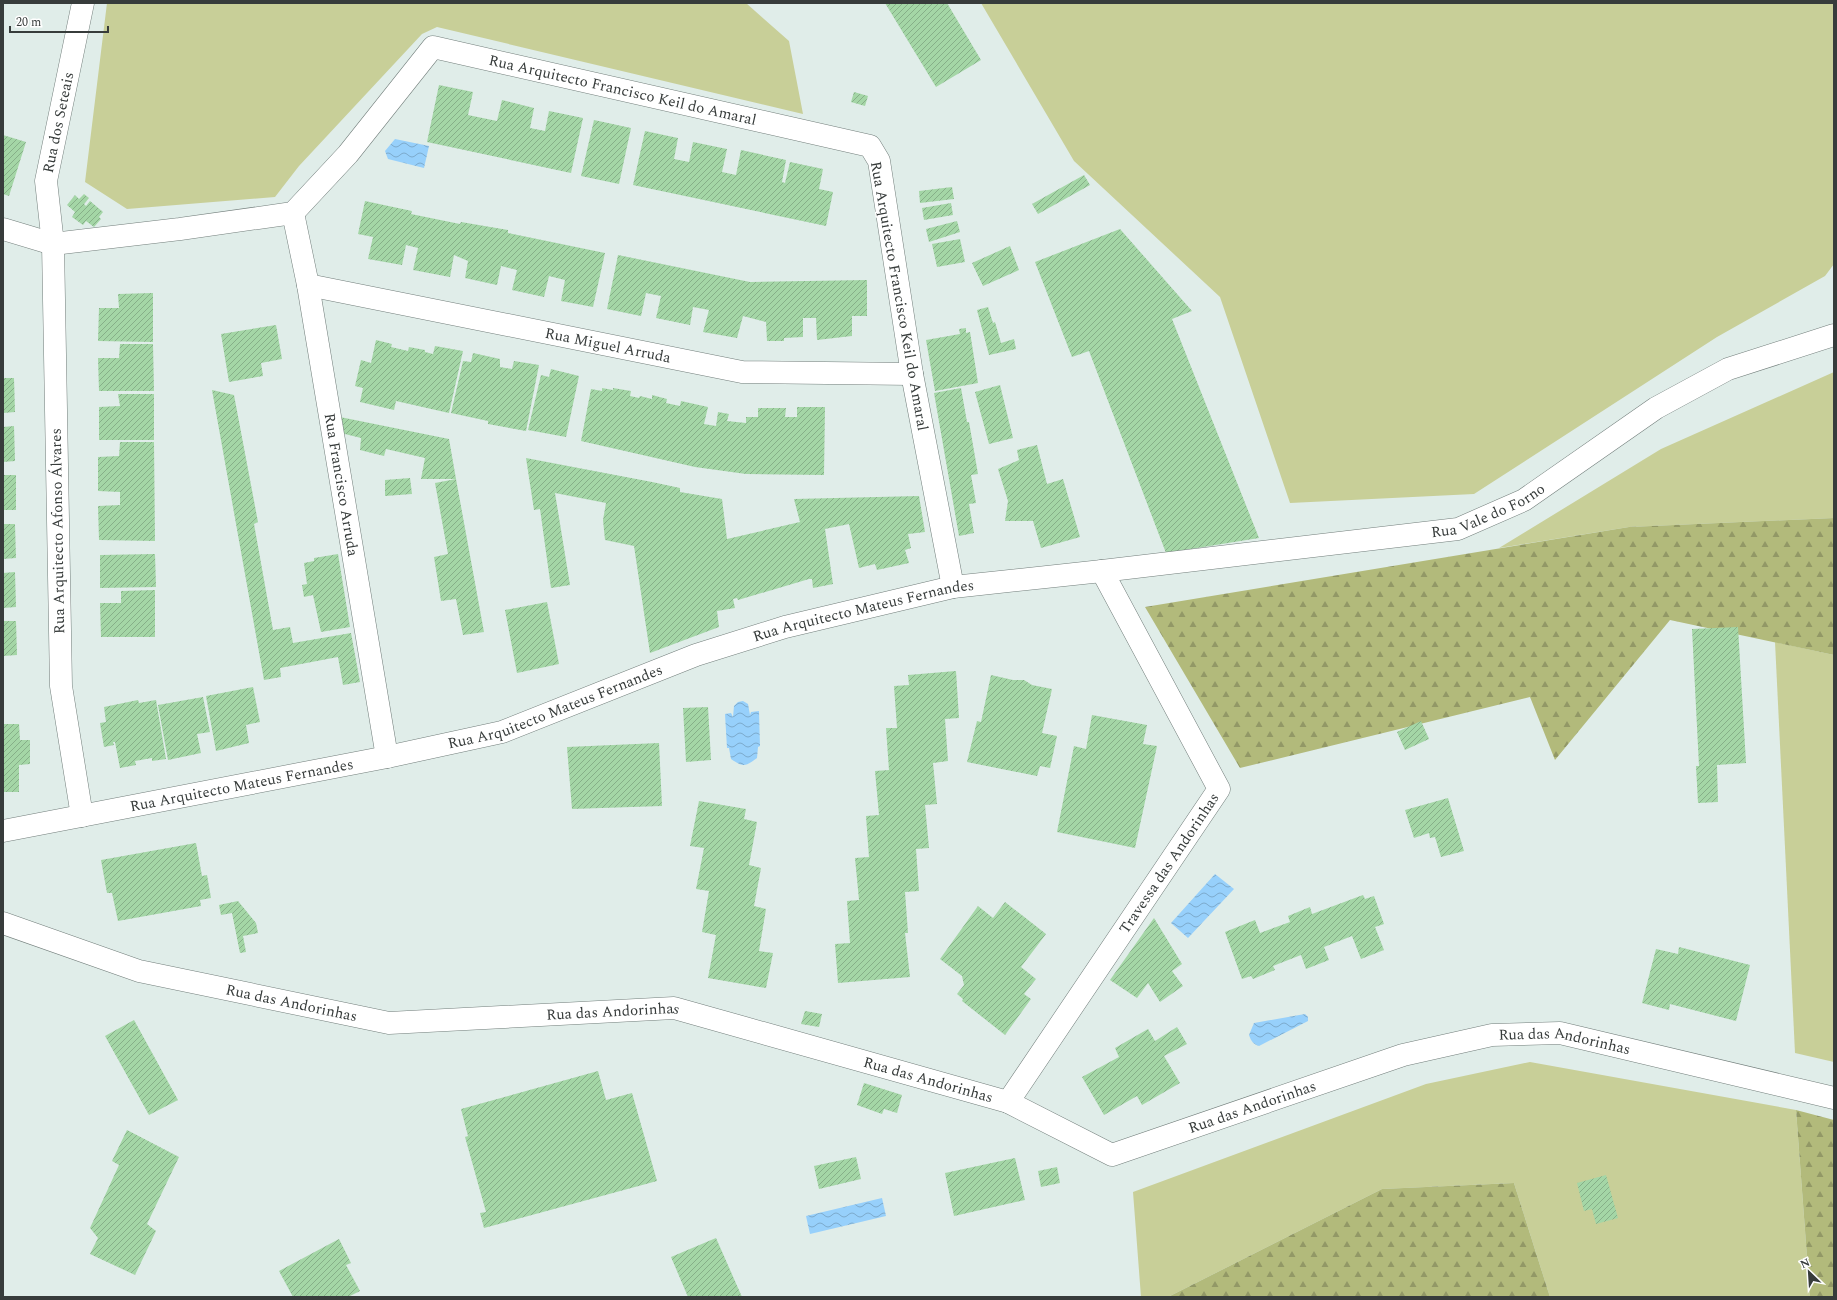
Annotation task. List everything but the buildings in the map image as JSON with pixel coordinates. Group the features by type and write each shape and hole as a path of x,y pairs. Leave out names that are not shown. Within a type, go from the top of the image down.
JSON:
{"street":[{"name":"Rua dos Seteais","path":"53,244 46,181 83,3"},
{"name":"Rua Arquitecto Francisco Keil do Amaral","path":"294,212 348,154 434,47 870,146 879,161 912,374 953,587"},
{"path":"3,230 53,244 180,229 294,212"},
{"name":"Rua Francisco Arruda","path":"294,212 308,285 387,757"},
{"name":"Rua Arquitecto Afonso Álvares","path":"53,244 61,686 82,816"},
{"name":"Rua Miguel Arruda","path":"308,285 742,372 912,374"},
{"name":"Rua Vale do Forno","path":"1102,571 1458,528 1524,500 1656,408 1728,369 1834,335"},
{"name":"Rua Arquitecto Mateus Fernandes","path":"3,831 387,757 502,732 696,655 785,627 953,587 1102,571"},
{"name":"Travessa das Andorinhas","path":"1008,1102 1219,789 1102,571"},
{"name":"Rua das Andorinhas","path":"3,922 139,971 389,1023 674,1008 1008,1102 1112,1155 1403,1055 1492,1036 1560,1033 1834,1098"}],"green space":[{"path":"107,3 746,3 789,41 803,114 437,27 422,34 299,166 275,197 127,209 85,182"},
{"path":"981,3 1834,3 1834,264 1825,276 1717,337 1474,494 1290,503 1220,297 1074,161"},
{"path":"1834,372 1834,518 1629,527 1499,548 1661,449"},
{"path":"1834,518 1834,655 1670,620 1555,760 1530,697 1240,768 1145,607 1629,527"},
{"path":"1775,642 1834,655 1834,1062 1795,1053"},
{"path":"1530,1062 1796,1110 1810,1297 1550,1297 1514,1183 1382,1189 1168,1297 1141,1297 1133,1192 1426,1084"},
{"path":"1796,1110 1834,1120 1834,1297 1810,1297"},
{"path":"1514,1183 1550,1297 1168,1297 1382,1189"}],"water":[{"path":"395,139 429,146 424,168 388,159 385,151"},
{"path":"743,701 748,704 750,715 751,712 759,711 760,746 758,747 757,758 750,763 741,765 731,759 729,748 727,748 725,714 731,713 733,717 734,706 738,702"},
{"path":"1215,874 1234,889 1188,938 1171,923"},
{"path":"1305,1014 1308,1017 1308,1021 1259,1046 1254,1043 1249,1035 1254,1023"},
{"path":"882,1198 886,1216 810,1234 806,1216"}]}
